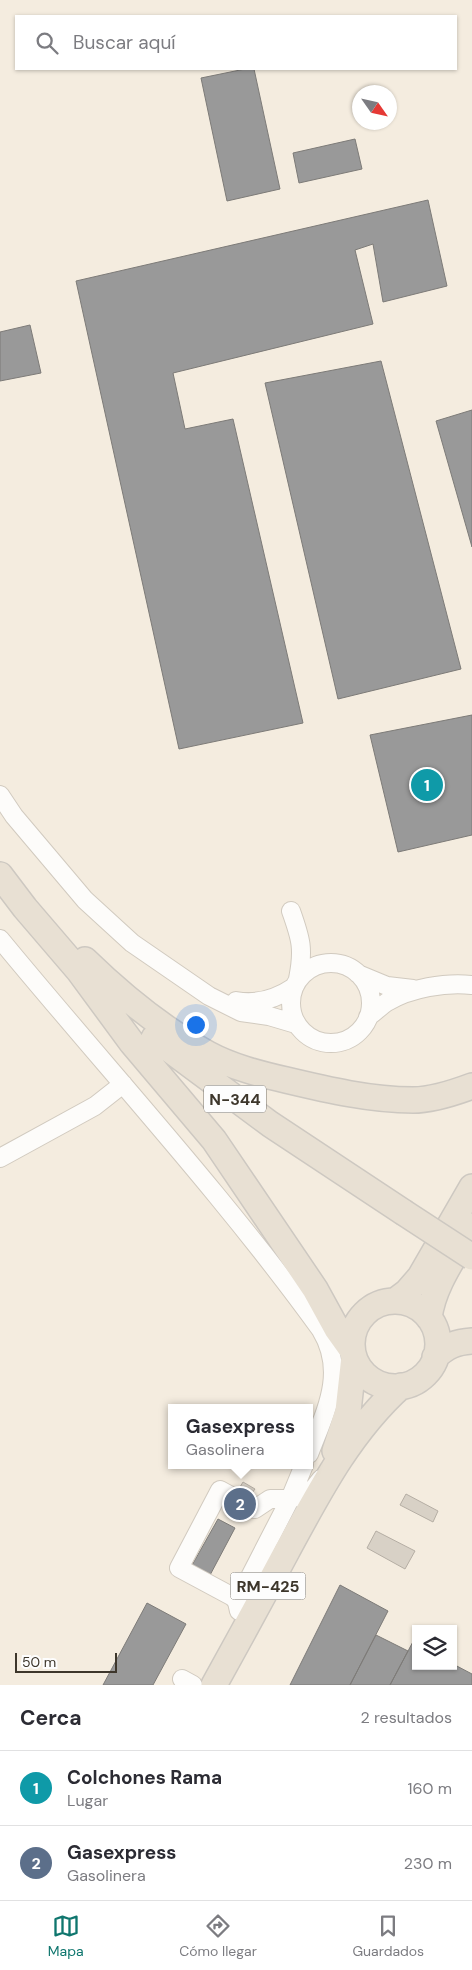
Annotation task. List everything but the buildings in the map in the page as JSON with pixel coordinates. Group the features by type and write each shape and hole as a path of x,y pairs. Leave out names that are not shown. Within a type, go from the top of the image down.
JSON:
{"highway":[{"name":"N-344","path":"0,875 25,908 79,971 158,1041 235,1099 472,1257"},
{"path":"25,908 48,924 140,1011 209,1055 247,1071 359,1096 415,1100 458,1091 472,1086"},
{"path":"79,971 132,1044 214,1140 315,1289 353,1354 359,1368 367,1377 383,1384 401,1386 412,1383 430,1368 435,1357 438,1344 436,1330 429,1318 420,1309 408,1303 383,1302 362,1316 355,1326 352,1338 353,1354 348,1411 338,1443 318,1474"},
{"path":"395,1301 407,1292 420,1277 472,1187"},
{"path":"429,1318 431,1304 437,1289 472,1226"},
{"path":"435,1357 458,1341 472,1341"},
{"path":"318,1474 382,1403 401,1386"},
{"name":"RM-425","path":"214,1685 243,1632 318,1474"}],"street":[{"path":"0,795 14,816 85,900 132,943 209,996 241,1012 269,1016 296,1024"},
{"path":"291,911 301,939 303,958 290,999 291,1012 296,1024 304,1034 315,1040 334,1043 353,1037 362,1028 368,1017 371,1005 366,983 358,974"},
{"path":"0,939 64,1017 188,1160 300,1300 328,1341 333,1358 334,1378 329,1401 313,1443"},
{"path":"301,939 331,963"},
{"path":"209,996 247,1003 268,1001 281,995 313,967 331,963 341,964 358,974 387,986 419,990"},
{"path":"368,1017 388,1002 419,990 446,984 472,985"},
{"path":"0,1158 95,1106 123,1084"},
{"path":"243,1632 237,1602 233,1597 179,1568 220,1490 255,1509 270,1499 290,1499 307,1493 314,1488 318,1474"},
{"path":"237,1602 290,1499 318,1474"}],"place":[{"name":"Colchones Rama","path":"427,785"},
{"name":"Gasexpress","path":"240,1504"}]}
